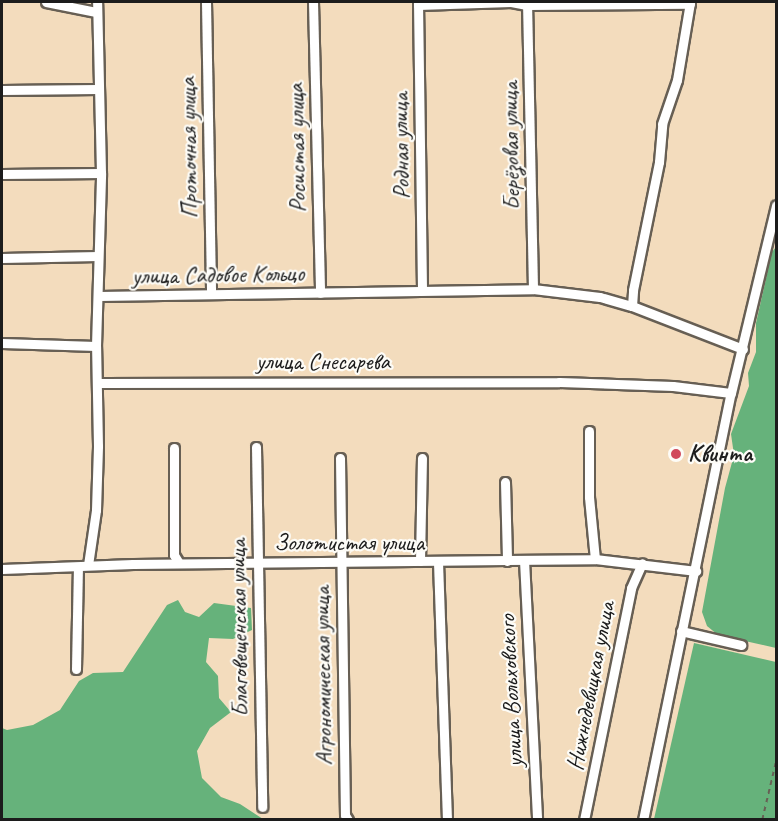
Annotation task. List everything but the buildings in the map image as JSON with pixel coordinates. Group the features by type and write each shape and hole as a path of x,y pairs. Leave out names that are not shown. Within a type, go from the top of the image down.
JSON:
{"street":[{"path":"46,2 96,12"},
{"name":"улица Садовое Кольцо","path":"97,2 101,173 99,296 533,289 600,297 632,306 742,349"},
{"name":"Проточная улица","path":"206,2 211,293"},
{"name":"Росистая улица","path":"314,2 320,293"},
{"path":"418,3 690,3 677,80 667,102 662,124 659,162 632,306"},
{"name":"Родная улица","path":"418,3 422,290"},
{"name":"Берёзовая улица","path":"527,3 533,289"},
{"path":"2,90 98,89"},
{"path":"2,174 101,173"},
{"path":"643,819 731,393 777,205"},
{"path":"2,258 98,256"},
{"path":"88,565 96,510 98,383 96,346 99,296"},
{"path":"2,343 96,346"},
{"name":"улица Снесарева","path":"98,383 559,382 673,386 731,393"},
{"path":"589,431 589,497 595,559"},
{"name":"Благовещенская улица","path":"256,447 262,807"},
{"path":"174,448 174,555 179,563"},
{"name":"Агрономическая улица","path":"340,458 345,815 348,819"},
{"path":"420,561 422,458"},
{"path":"505,482 507,561"},
{"name":"Золотистая улица","path":"2,570 179,563 595,559 696,571"},
{"name":"улица Вольховского","path":"524,560 537,819"},
{"path":"438,562 447,819"},
{"name":"Нижнедевицкая улица","path":"584,819 630,588 642,563"},
{"path":"76,669 78,567"},
{"path":"681,631 741,645"}],"path":[{"path":"762,819 777,761"}],"green space":[{"path":"776,247 776,648 718,635 707,626 702,612 725,488 734,455 731,434 749,386 748,373 756,352 756,323 772,252"},
{"path":"178,600 185,612 199,617 214,603 251,608 252,630 233,639 209,638 206,662 218,676 219,698 231,712 210,728 197,751 202,778 221,797 240,804 263,819 2,819 2,728 7,730 33,725 60,710 79,681 93,673 123,672 167,605"},
{"path":"694,643 776,662 776,819 654,819"}],"place":[{"name":"Квинта","path":"676,454"}]}
